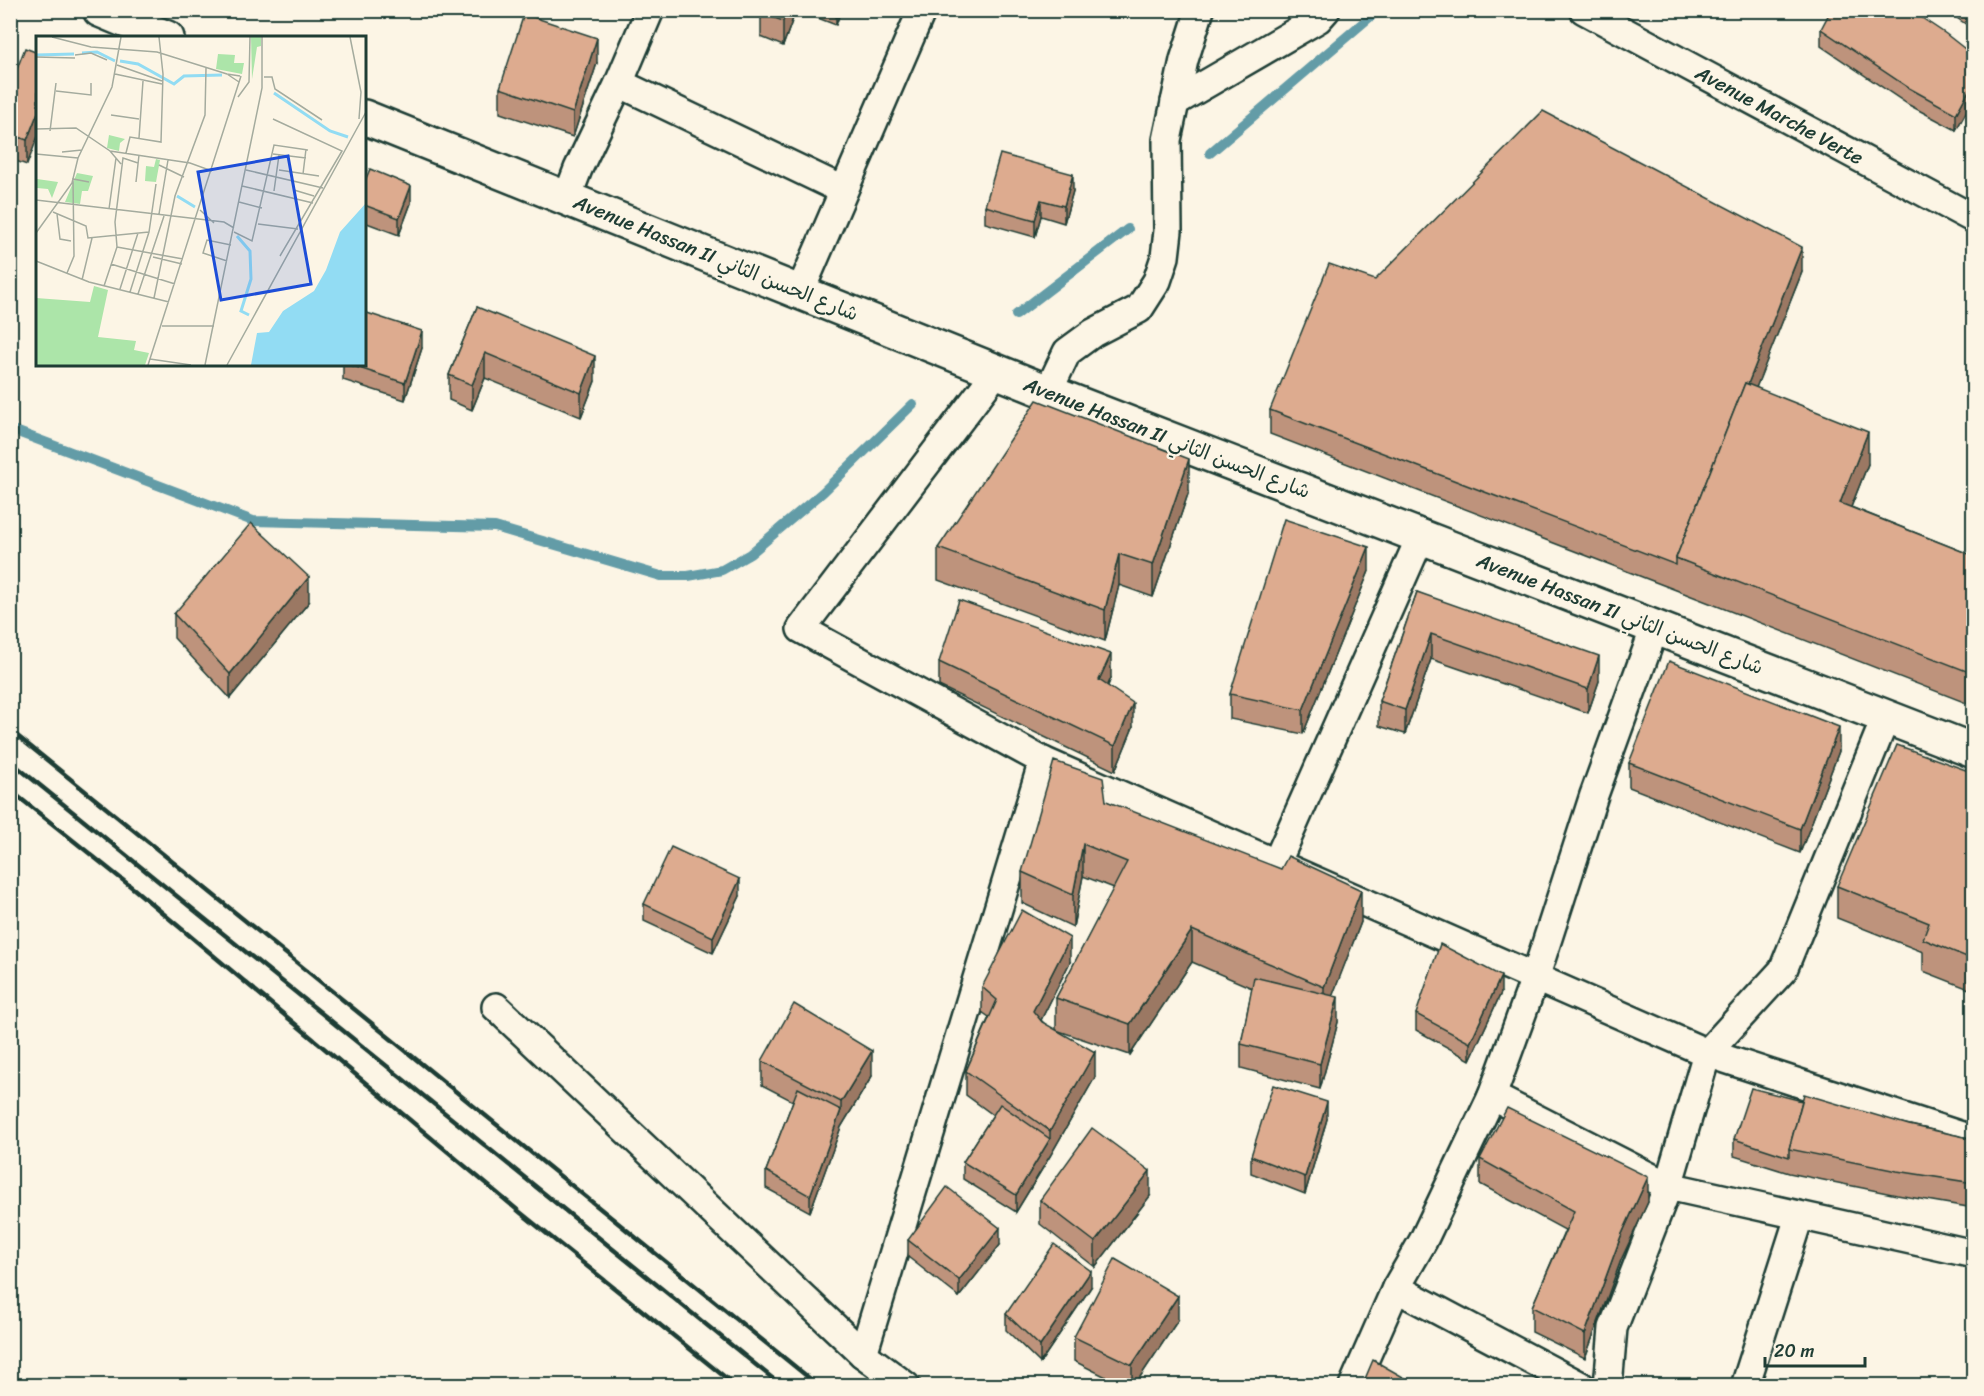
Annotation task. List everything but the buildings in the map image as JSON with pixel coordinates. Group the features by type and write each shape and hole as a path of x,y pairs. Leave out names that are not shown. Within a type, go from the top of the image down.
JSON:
{"street":[{"path":"100,10 162,36"},
{"path":"567,198 587,149 620,83 650,10"},
{"path":"800,292 922,10"},
{"path":"1048,392 1067,352 1093,333 1139,309 1157,281 1165,257 1168,231 1167,140 1184,60 1200,10"},
{"path":"1175,102 1317,19 1326,10"},
{"name":"Avenue Marche Verte","path":"1584,10 1971,211"},
{"path":"620,83 843,190"},
{"name":"Avenue Hassan II شارع الحسن الثاني","path":"366,118 1048,392 1974,751"},
{"path":"997,371 801,629 1042,761 1707,1053 1974,1140"},
{"path":"1276,864 1421,536"},
{"path":"1353,1386 1396,1288 1423,1241 1492,1096 1535,978 1594,795 1655,627"},
{"path":"1608,1386 1613,1328 1668,1186 1707,1053 1782,970 1886,717"},
{"path":"863,1354 1042,761"},
{"path":"496,1007 863,1354 906,1386"},
{"path":"1492,1096 1668,1186 1799,1217 1974,1254"},
{"path":"1745,1386 1799,1217"},
{"path":"1396,1288 1581,1386"}],"waterway":[{"path":"1210,153 1378,10"},
{"path":"1016,315 1128,229"},
{"path":"10,429 253,521 495,527 661,576 688,576 722,570 750,554 823,492 913,404"}],"railway":[{"path":"10,730 819,1386"},
{"path":"10,761 782,1386"},
{"path":"10,790 134,889 521,1213 736,1386"}]}
